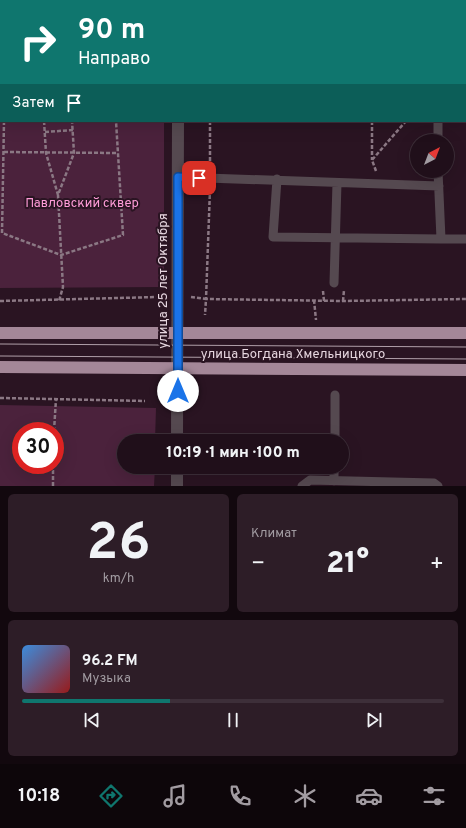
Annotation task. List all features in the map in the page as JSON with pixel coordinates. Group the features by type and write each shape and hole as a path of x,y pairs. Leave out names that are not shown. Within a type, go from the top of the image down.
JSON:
{"highway":[{"name":"улица Богдана Хмельницкого","path":"0,333 178,332 466,334"},
{"name":"улица Богдана Хмельницкого","path":"0,366 466,370"}],"street":[{"name":"улица 25 лет Октября","path":"177,434 178,122"},
{"path":"176,486 177,474"}],"lane":[{"path":"438,122 438,134"},
{"path":"178,177 276,179 337,183 439,186"},
{"path":"438,178 441,239"},
{"path":"276,179 273,237 466,238"},
{"path":"334,284 337,183"},
{"path":"335,395 335,434"},
{"path":"334,474 334,481"},
{"path":"302,486 310,480 434,483 438,486"}],"path":[{"path":"4,122 2,233 61,255 123,235 116,122"},
{"path":"44,122 46,153 58,195 63,287 59,301"},
{"path":"58,195 74,153 72,122"},
{"path":"209,154 210,122"},
{"path":"372,122 372,160 380,184"},
{"path":"372,160 405,122"},
{"path":"45,132 72,130"},
{"path":"4,152 118,153"},
{"path":"206,315 210,178"},
{"path":"0,301 59,301 158,297"},
{"path":"191,297 206,299 314,300 466,299"},
{"path":"314,300 316,323"},
{"path":"0,398 145,401"},
{"path":"55,422 56,399"},
{"path":"53,474 53,486"}],"green space":[{"name":"Павловский сквер","path":"0,122 164,122 164,287 0,288"},
{"path":"0,405 156,408 155,434 117,434 117,474 155,474 154,486 0,486"}],"tram line":[{"path":"0,344 466,347"},
{"path":"0,356 466,359"}],"route":[{"path":"178,391 178,177 199,178"}]}
